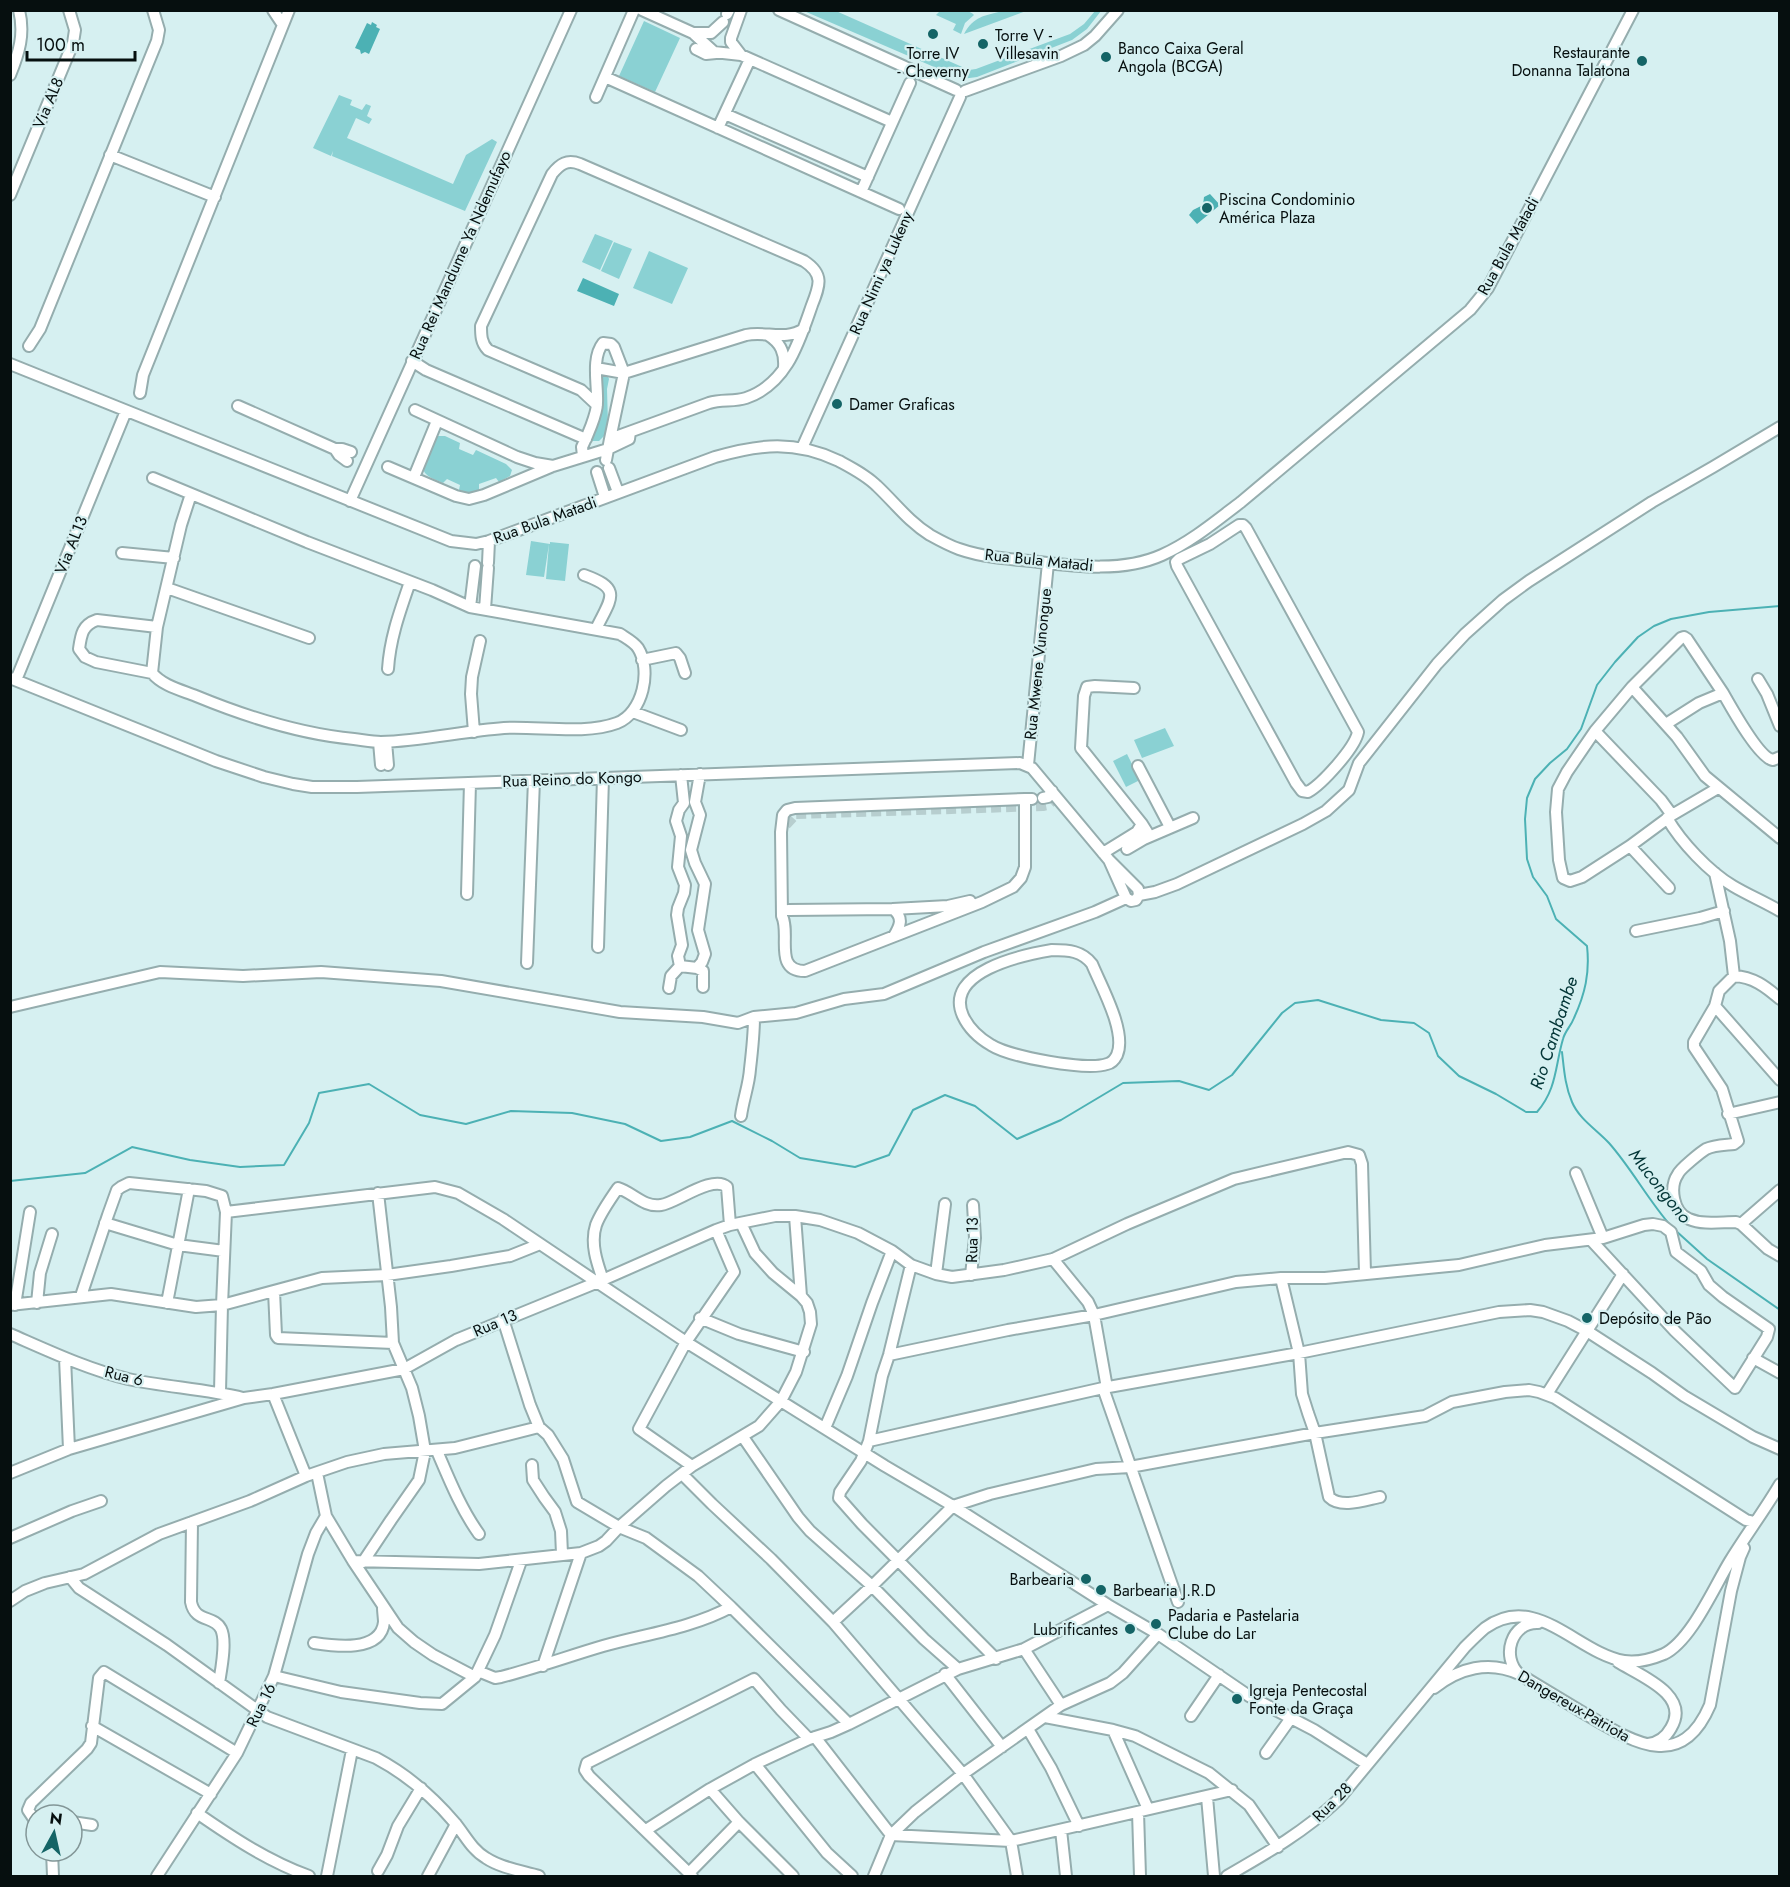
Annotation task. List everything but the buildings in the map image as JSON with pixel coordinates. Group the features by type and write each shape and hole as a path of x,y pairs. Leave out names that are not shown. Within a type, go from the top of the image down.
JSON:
{"street":[{"path":"10,75 19,55 22,41 19,10"},
{"name":"Via AL8","path":"10,195 73,43 75,30 69,10"},
{"path":"29,346 39,329 157,41 159,30 153,10"},
{"path":"273,10 283,26"},
{"path":"140,393 143,375 289,10"},
{"name":"Rua Rei Mandume Ya Ndemufayo","path":"354,460 368,458 571,10"},
{"path":"596,97 634,10"},
{"path":"642,10 691,33 716,51 745,57 892,122"},
{"path":"741,10 731,40 728,49 706,54 693,47 687,38 691,33 722,29 729,34 731,40 745,57"},
{"path":"779,10 961,93 1061,56 1084,45 1118,10"},
{"name":"Rua Bula Matadi","path":"10,364 451,541 476,544 489,541 715,457 738,450 764,446 786,446 802,448 853,468 876,485 912,522 930,535 958,549 989,557 1048,563 1094,566 1129,565 1161,555 1200,533 1241,502 1470,310 1488,288 1633,10"},
{"path":"716,51 707,40 724,15"},
{"path":"718,129 745,57"},
{"path":"605,77 899,209"},
{"path":"861,192 910,83"},
{"name":"Rua Nimi ya Lukeny","path":"802,448 961,93"},
{"path":"725,114 868,177"},
{"path":"110,155 215,197"},
{"path":"388,467 456,496 475,498 553,466 591,461 608,454 629,439 630,432 712,402 742,399 753,395 768,387 783,372 804,328 819,283 817,274 812,266 804,261 580,164 567,162 557,167 481,326 481,336 484,346 498,355 581,390 597,405"},
{"path":"596,368 624,373 746,335 756,333 788,336 804,328"},
{"path":"765,334 775,340 783,350 783,372"},
{"path":"605,497 591,461 582,447 597,405 596,368 603,343 614,347 624,373 608,454 618,492"},
{"path":"412,361 586,439"},
{"path":"581,390 596,368"},
{"path":"238,406 335,449 339,455 354,460 350,501"},
{"path":"415,410 512,455 553,466"},
{"name":"Via AL13","path":"13,679 126,411"},
{"path":"414,477 437,421"},
{"path":"1139,895 1177,884 1326,811 1349,790 1359,762 1437,664 1465,634 1503,600 1652,502 1779,427"},
{"path":"512,455 521,469 513,483"},
{"path":"153,477 307,542 410,582 470,601 620,634 638,648 642,660 644,684 633,712 620,722 593,728 504,728 383,742 337,737 275,724 220,706 162,682 152,673 96,662 85,657 79,649 83,629 89,623 97,620 158,627"},
{"path":"152,673 158,627 190,494"},
{"path":"1239,525 1244,526 1357,729 1356,738 1337,765 1315,788 1308,792 1302,791 1296,783 1177,566 1176,562 1179,559 1207,545 1239,525"},
{"path":"1200,533 1207,545"},
{"path":"486,604 489,541"},
{"path":"470,601 476,544"},
{"path":"122,553 174,558"},
{"path":"475,562 488,563"},
{"name":"Rua Mwene Vunongue","path":"1028,765 1048,563"},
{"path":"584,575 604,583 610,591 609,600 596,629"},
{"path":"388,669 390,650 410,582"},
{"path":"167,588 309,638"},
{"path":"1718,788 1670,816 1582,878 1570,881 1563,878 1560,872 1556,812 1558,789 1595,731 1632,687 1681,638 1687,639 1765,757 1773,760 1779,757"},
{"path":"474,732 472,677 480,641"},
{"path":"642,660 676,653 685,673"},
{"name":"Rua Reino do Kongo","path":"13,679 194,752 280,782 326,788 1028,765"},
{"path":"1758,679 1767,694 1779,726"},
{"path":"1134,688 1087,687 1084,696 1081,748 1142,824 1147,832 1144,839"},
{"path":"1632,687 1665,724 1705,776 1779,838"},
{"path":"1665,724 1699,703 1723,693"},
{"path":"633,712 681,730"},
{"path":"1595,731 1670,816 1676,831 1715,873 1732,886 1779,911"},
{"path":"383,742 386,786"},
{"path":"1028,765 1106,856 1138,889 1139,895 1136,900 1131,901 1126,898 1106,856"},
{"path":"1138,766 1170,827"},
{"path":"697,968 705,954 699,937 699,921 705,884 691,850 700,815 695,802 700,774"},
{"path":"681,775 684,803"},
{"path":"598,946 603,778"},
{"path":"527,963 534,780"},
{"path":"466,894 470,783"},
{"path":"1029,799 1017,875 1010,883 979,898 948,906 782,916 781,826 783,815 787,810 1029,799 1048,797 1052,791"},
{"path":"786,825 787,962 793,970 805,971 924,925 1013,887 1025,867 1029,799"},
{"path":"680,966 678,959 682,945 678,908 685,885 678,867 681,836 676,821 684,803 695,802"},
{"path":"1106,856 1193,818"},
{"path":"1125,847 1142,824"},
{"path":"1630,846 1669,888"},
{"path":"1715,873 1730,941 1734,976"},
{"path":"10,1007 160,972 243,976 321,972 441,981 620,1012 703,1017 738,1023 754,1017 795,1013 844,999 884,994 984,952 1095,912 1126,898"},
{"path":"917,907 914,911 915,922 924,925"},
{"path":"893,909 900,921 894,936"},
{"path":"1636,931 1724,911"},
{"path":"678,922 699,921"},
{"path":"1050,929 1052,950"},
{"path":"1052,950 1079,953 1087,957 1092,964 1118,1029 1119,1050 1116,1058 1109,1064 1066,1064 1010,1053 992,1046 967,1024 959,1007 959,997 965,985 991,967 1026,954 1052,950"},
{"path":"680,966 703,971 703,987"},
{"path":"669,988 671,976 680,966"},
{"path":"1779,999 1764,985 1746,977 1734,976 1719,991 1715,1006 1694,1042 1694,1047 1719,1082 1738,1141 1734,1144 1706,1149 1677,1174 1674,1186 1674,1201 1687,1219 1741,1224 1779,1256"},
{"path":"1715,1006 1779,1080"},
{"path":"741,1116 750,1069 754,1017"},
{"path":"1728,1114 1779,1102"},
{"name":"Rua 13","path":"10,1473 69,1449 244,1398 404,1369 456,1340 601,1281 716,1230 775,1216 820,1220 858,1233 892,1251 911,1265 936,1274 952,1277 972,1275 1053,1258 1234,1179 1348,1152 1359,1155 1362,1164 1365,1273"},
{"path":"1576,1173 1603,1238"},
{"path":"81,1296 117,1190 129,1183 206,1191 222,1196 226,1212 220,1392"},
{"path":"358,1562 479,1564 581,1553 606,1541 619,1527 692,1466 759,1426 781,1401 804,1352 811,1324 810,1311 801,1296 773,1274 754,1253 736,1224 727,1187 723,1183 690,1192 660,1206 650,1205 618,1188 596,1224 596,1259 601,1281"},
{"path":"226,1212 435,1187 458,1193 601,1281 686,1342 1158,1634 1249,1695 1330,1740 1367,1764"},
{"path":"168,1303 189,1189"},
{"path":"1741,1224 1779,1190"},
{"path":"358,1562 419,1480 425,1451 412,1389 393,1343 392,1307 378,1193"},
{"path":"936,1274 945,1204"},
{"name":"Rua 13","path":"972,1275 975,1238 973,1205"},
{"path":"30,1212 13,1305 111,1294 196,1306 222,1305 322,1278 387,1275 510,1256 540,1244"},
{"path":"795,1216 801,1296"},
{"path":"105,1223 178,1245 224,1251"},
{"path":"889,1354 1094,1315 1236,1282 1281,1278 1325,1278 1459,1265 1545,1245 1603,1238 1644,1225 1658,1224 1668,1229 1673,1237 1676,1251 1701,1271 1708,1285 1768,1326 1767,1337 1735,1388 1676,1331 1591,1240"},
{"path":"692,1466 639,1429 700,1318 734,1272 716,1230"},
{"path":"37,1303 40,1273 52,1234"},
{"path":"825,1428 847,1376 892,1251"},
{"path":"1053,1258 1088,1302 1094,1315 1105,1388 1178,1602"},
{"path":"911,1265 882,1376 868,1441 861,1461 840,1492 839,1498 996,1659"},
{"path":"1547,1395 1623,1274"},
{"path":"1281,1278 1299,1353 1302,1394 1316,1433 1329,1497 1340,1504 1380,1497"},
{"path":"274,1291 278,1338 393,1343"},
{"path":"868,1441 1105,1388 1519,1310 1543,1312 1587,1331 1684,1396 1753,1437 1779,1449"},
{"path":"700,1318 739,1334 804,1352"},
{"path":"503,1320 530,1405 539,1427 548,1435 563,1459 577,1502 619,1527 646,1538 698,1576 849,1724"},
{"name":"Rua 6","path":"10,1334 65,1358 126,1378 220,1392 244,1398"},
{"path":"65,1358 69,1449"},
{"path":"1753,1358 1779,1373"},
{"path":"833,1622 872,1587 953,1506 990,1494 1089,1471 1131,1467 1316,1433 1425,1416 1452,1402 1505,1392 1529,1390 1547,1395 1746,1520 1754,1522 1757,1520"},
{"path":"273,1394 306,1476"},
{"path":"10,1600 45,1583 84,1574 159,1534 347,1462 384,1454 464,1446 492,1437 539,1427"},
{"path":"743,1437 798,1517 826,1547 872,1587 958,1669"},
{"path":"437,1450 447,1476 479,1534"},
{"path":"532,1465 533,1480 555,1512 561,1531 562,1554"},
{"path":"317,1473 326,1516 358,1562 383,1608 398,1628 433,1655 476,1674 495,1678 543,1666 602,1646 714,1616 731,1606"},
{"path":"682,1474 833,1622 963,1774 1011,1841 1017,1876"},
{"path":"1608,1656 1638,1662 1665,1653 1684,1637 1779,1484"},
{"path":"10,1538 101,1501"},
{"name":"Rua 16","path":"157,1876 237,1753 274,1676 308,1554 326,1516"},
{"name":"Dangereux-Patriota","path":"1417,1703 1438,1685 1463,1670 1480,1666 1501,1668 1519,1674 1620,1734 1642,1744 1653,1747 1680,1742 1693,1734 1703,1721 1710,1705 1731,1591 1740,1557 1757,1520"},
{"path":"192,1521 190,1602 194,1612 215,1623 221,1629 223,1640 219,1683"},
{"path":"543,1666 581,1553"},
{"path":"274,1676 342,1692 442,1704 476,1674 495,1635 521,1561"},
{"path":"70,1577 79,1588 167,1645 267,1717 376,1758 391,1766 421,1788 456,1824 467,1841 487,1859 539,1876"},
{"path":"646,1830 710,1789 755,1764 849,1724 945,1674 1024,1649 1108,1605"},
{"path":"314,1643 338,1647 365,1643 377,1636 381,1630 384,1623 383,1608"},
{"path":"1417,1703 1465,1647 1486,1628 1515,1617 1530,1618 1547,1623 1608,1656 1670,1695 1675,1704 1674,1724 1668,1733 1653,1743 1642,1744"},
{"path":"1519,1674 1510,1658 1510,1645 1514,1636 1523,1626 1532,1622 1547,1623"},
{"path":"874,1876 891,1835 915,1812 963,1774 1062,1705 1110,1683 1123,1673 1158,1634"},
{"path":"1024,1649 1062,1705"},
{"path":"32,1803 91,1743 99,1678 104,1672 237,1753"},
{"path":"945,1674 1002,1747"},
{"path":"1191,1716 1219,1675"},
{"path":"739,1822 686,1874 646,1830 589,1776 585,1770 587,1763 754,1679 781,1710 812,1738 891,1835 1011,1841 1233,1790"},
{"name":"Rua 28","path":"1227,1876 1278,1847 1317,1820 1338,1800 1417,1703"},
{"path":"1045,1717 1113,1730 1135,1737 1209,1773 1249,1805 1278,1847"},
{"path":"1266,1753 1292,1718"},
{"path":"92,1726 210,1794"},
{"path":"1028,1729 1051,1768 1078,1826"},
{"path":"1113,1730 1143,1810 1140,1876"},
{"path":"327,1876 352,1750"},
{"path":"755,1764 827,1853 852,1876"},
{"path":"378,1871 398,1826 421,1788"},
{"path":"710,1789 793,1876"},
{"path":"1207,1797 1214,1876"},
{"path":"197,1813 252,1850 286,1868 309,1876"},
{"path":"84,1824 93,1825"},
{"path":"428,1876 456,1824"},
{"path":"1061,1830 1066,1876"}],"shaded area":[{"path":"804,11 836,11 969,70 1070,34 1084,24 1095,11 1101,11 1087,29 1072,40 977,77 962,79"},
{"path":"940,11 963,11 974,15 965,23 961,34 953,30 956,24 936,15"},
{"path":"1002,11 1026,11 964,34 976,20"},
{"path":"644,21 680,38 655,92 619,76"},
{"path":"372,22 380,29 369,54 365,52 361,54 360,50 355,48 367,23 371,25"},
{"path":"339,95 352,100 350,105 362,110 366,104 371,106 367,116 372,119 369,124 356,118 347,138 453,184 466,155 492,139 497,142 465,211 332,156 333,151 331,156 313,148"},
{"name":"Piscina Condominio América Plaza","path":"1210,194 1220,205 1197,224 1189,215 1203,205 1204,197"},
{"path":"595,234 613,241 600,270 582,262"},
{"path":"614,242 632,249 619,279 601,271"},
{"path":"649,251 688,268 672,304 633,288"},
{"path":"583,278 619,294 614,306 577,291"},
{"path":"595,373 607,374 609,379 608,424 606,434 599,441 591,441 588,438 597,413"},
{"path":"438,436 445,436 460,443 459,449 473,455 476,450 506,464 512,470 510,476 499,482 496,478 479,484 479,490 468,493 459,490 460,485 447,479 443,483 430,477 422,467"},
{"path":"531,541 569,544 565,581 546,579 549,544 544,577 526,575"},
{"path":"1165,728 1174,746 1142,758 1134,740"},
{"path":"1127,754 1140,780 1126,787 1113,761"}],"waterway":[{"name":"Rio Cambambe","path":"10,1181 85,1173 132,1147 190,1160 240,1167 284,1165 309,1123 319,1093 369,1084 420,1115 466,1124 511,1111 572,1113 625,1124 661,1141 690,1137 732,1121 800,1158 855,1167 889,1155 913,1110 945,1095 975,1106 1017,1139 1061,1120 1123,1083 1179,1081 1209,1090 1232,1075 1282,1013 1295,1003 1318,1000 1381,1020 1414,1023 1429,1033 1438,1056 1459,1076 1526,1112 1537,1112 1552,1086 1564,1036 1581,1000 1586,983 1588,956 1587,946 1556,919 1547,896 1533,877 1527,859 1525,819 1527,798 1535,779 1567,749 1581,729 1597,685 1638,637 1654,626 1671,619 1709,612 1780,606"},
{"name":"Mucongono","path":"1562,1052 1566,1084 1575,1108 1617,1153 1671,1226"},
{"name":"Mucongono","path":"1675,1230 1707,1259 1780,1310"}],"tunnel":[{"path":"786,825 796,814 1043,806 1048,805 1057,797"}],"place":[{"name":"Torre IV - Cheverny","path":"933,34"},
{"name":"Torre V - Villesavin","path":"983,44"},
{"name":"Banco Caixa Geral Angola (BCGA)","path":"1106,57"},
{"name":"Restaurante Donanna Talatona","path":"1642,61"},
{"name":"Piscina Condominio América Plaza","path":"1207,208"},
{"name":"Damer Graficas","path":"837,404"},
{"name":"Depósito de Pão","path":"1587,1318"},
{"name":"Barbearia","path":"1086,1579"},
{"name":"Barbearia J.R.D","path":"1101,1590"},
{"name":"Padaria e Pastelaria Clube do Lar","path":"1156,1624"},
{"name":"Lubrificantes","path":"1130,1629"},
{"name":"Igreja Pentecostal Fonte da Graça","path":"1237,1699"}]}
